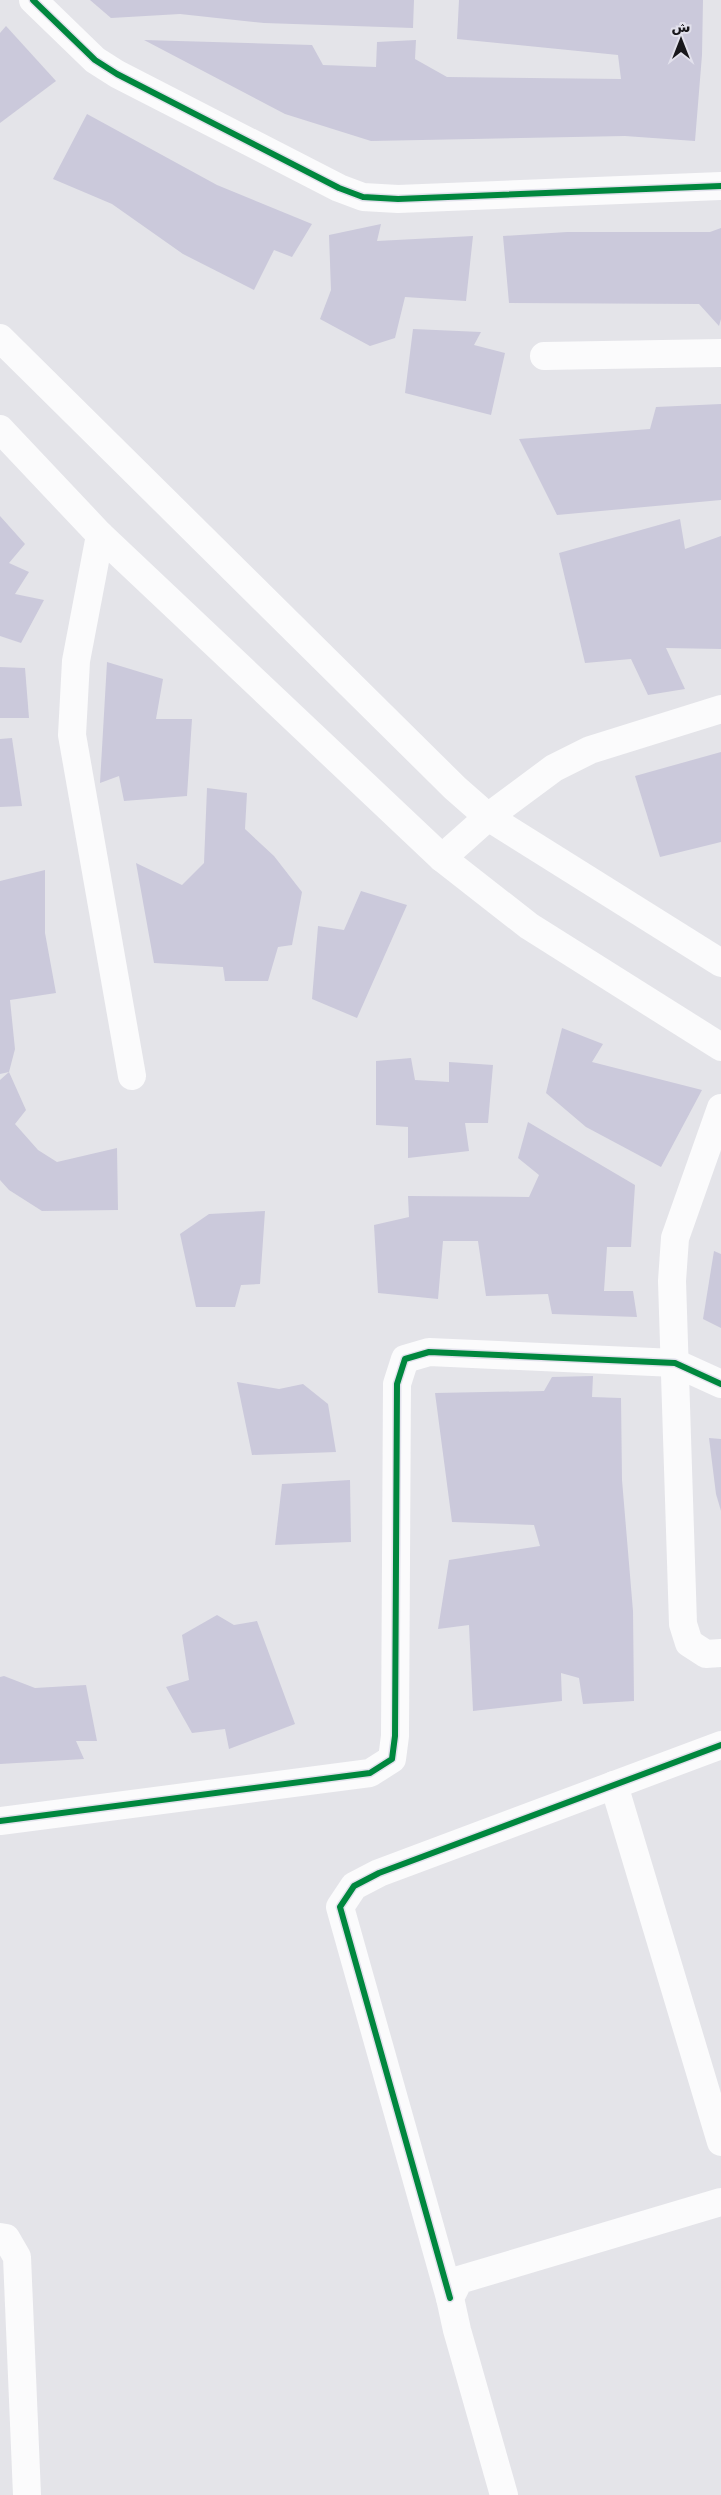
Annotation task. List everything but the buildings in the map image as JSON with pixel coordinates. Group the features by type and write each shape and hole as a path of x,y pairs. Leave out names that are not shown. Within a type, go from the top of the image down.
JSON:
{"street":[{"path":"33,0 95,60 117,74 339,188 364,197 398,199 721,186"},
{"path":"0,338 455,788 488,817 721,963"},
{"path":"544,356 721,353"},
{"path":"0,429 100,535 442,858 529,926 721,1047"},
{"path":"100,535 76,661 72,735 132,1076"},
{"path":"442,858 488,817 554,768 590,750 721,709"},
{"path":"721,1108 675,1238 672,1281 683,1624 688,1643 706,1654 721,1653"},
{"path":"0,1821 370,1773 392,1759 395,1726 397,1384 404,1359 429,1352 675,1363 721,1384"},
{"path":"504,2495 340,1907 354,1886 379,1873 721,1745"},
{"path":"614,1785 721,2142"},
{"path":"450,2298 459,2280 721,2202"},
{"path":"0,2237 6,2238 17,2257 27,2495"}],"cycle path":[{"path":"33,0 95,60 117,74 339,188 363,197 398,199 721,186"},
{"path":"0,1821 370,1773 392,1759 395,1736 397,1384 405,1359 429,1352 675,1363 721,1384"},
{"path":"450,2298 340,1907 354,1886 379,1873 721,1745"}]}
